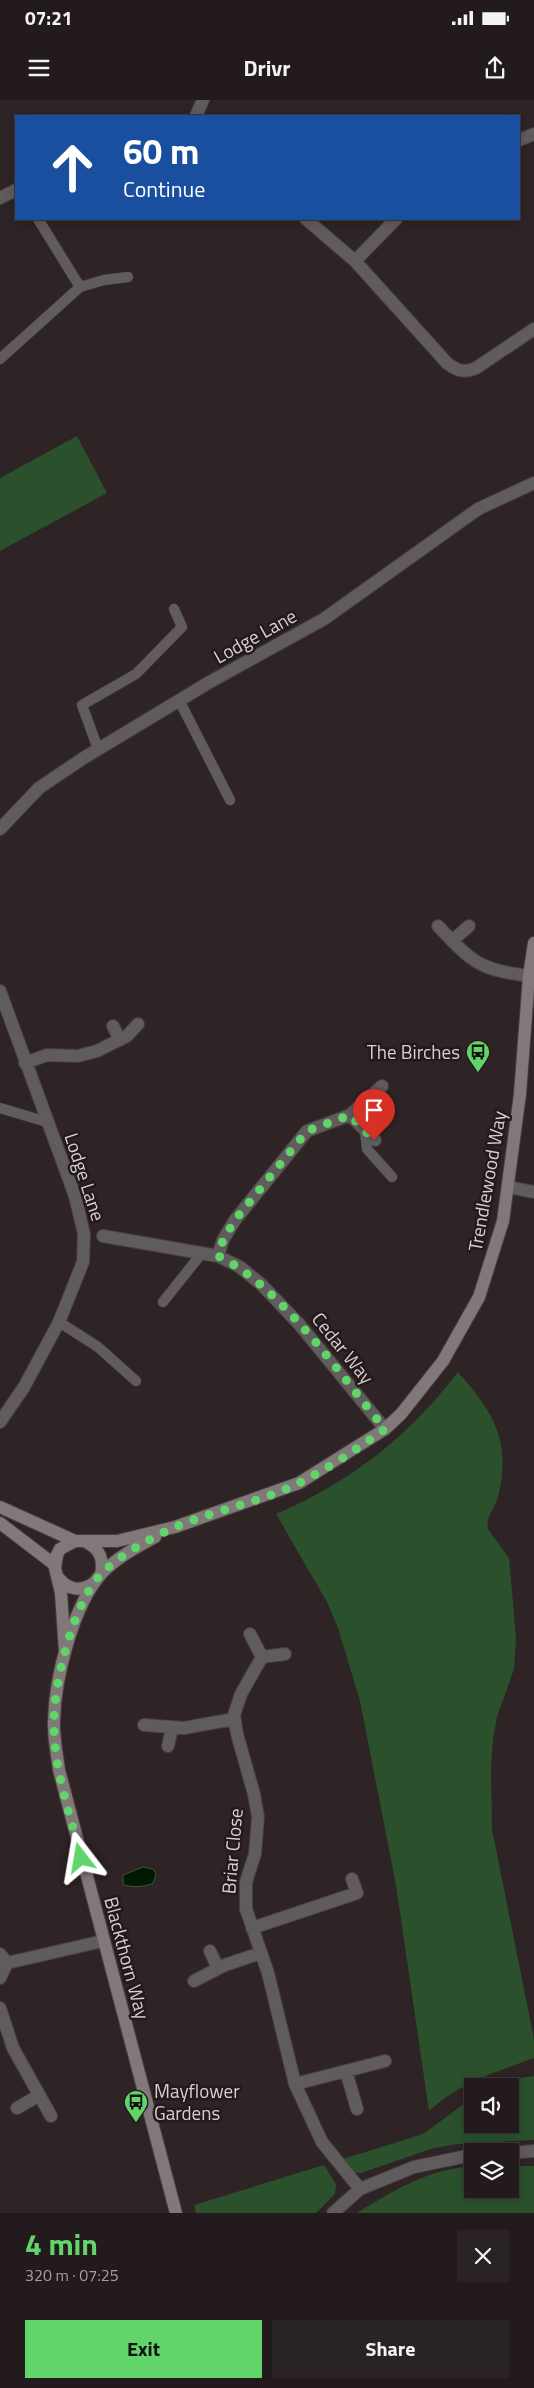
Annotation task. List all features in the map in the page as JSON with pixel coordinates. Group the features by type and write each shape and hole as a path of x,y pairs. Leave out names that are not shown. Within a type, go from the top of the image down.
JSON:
{"street":[{"path":"196,115 203,100"},
{"path":"520,140 534,134"},
{"path":"0,198 15,190"},
{"path":"307,220 355,261 447,363 460,371 467,372 476,368 534,329"},
{"path":"355,261 395,220"},
{"name":"Lodge Lane","path":"0,830 39,788 98,749 179,700 324,619 478,509 534,483"},
{"path":"438,926 472,960 486,968 529,976"},
{"path":"452,941 468,926"},
{"name":"Trendlewood Way","path":"175,1527 273,1494 298,1483 385,1429 401,1414 443,1361 468,1318 490,1265 503,1221 520,1094 529,976 534,943"},
{"name":"Lodge Lane","path":"0,991 75,1196 84,1234 83,1262 59,1322 24,1387 0,1422"},
{"path":"25,1063 51,1055 81,1056 102,1049 120,1040 138,1024"},
{"path":"112,1026 120,1040"},
{"path":"218,1256 223,1240 235,1220 307,1131 350,1115 382,1086"},
{"path":"350,1115 374,1140"},
{"path":"508,1187 534,1192"},
{"name":"Cedar Way","path":"103,1236 218,1256 240,1267 299,1324 385,1429"},
{"path":"0,1507 98,1550 102,1558 99,1578 77,1617 65,1652"},
{"path":"0,1523 56,1570 67,1586 75,1589 83,1589 138,1547 175,1527"},
{"path":"65,1652 61,1593 56,1570 60,1549 81,1542 117,1541 175,1527"},
{"path":"250,1634 262,1656"},
{"name":"Blackthorn Way","path":"65,1652 54,1721 59,1770 176,2213"},
{"path":"262,1656 285,1654"},
{"path":"144,1725 184,1728 234,1719 241,1694 262,1656"},
{"name":"Briar Close","path":"234,1719 254,1794 258,1817 254,1854 246,1887 246,1909 261,1953 296,2084 322,2142 360,2189"},
{"path":"168,1746 172,1728"},
{"path":"252,1928 357,1893 352,1879"},
{"path":"0,1978 3,1958 103,1941"},
{"path":"210,1951 218,1968"},
{"path":"194,1981 218,1968 261,1953"},
{"path":"0,2008 9,2040 38,2096 51,2116"},
{"path":"296,2084 384,2061"},
{"path":"346,2071 357,2109"},
{"path":"17,2108 38,2096"},
{"path":"519,2152 534,2151"},
{"path":"333,2213 360,2189 414,2167 464,2157"}],"lane":[{"path":"39,220 80,287"},
{"path":"0,359 80,287 104,280 128,278"},
{"path":"98,749 82,705 136,674 182,627 174,609"},
{"path":"179,700 230,800"},
{"path":"0,1108 47,1122"},
{"path":"365,1131 367,1149 392,1178"},
{"path":"163,1302 202,1253"},
{"path":"59,1322 98,1347 136,1381"}],"green space":[{"path":"77,436 107,493 0,551 0,478"},
{"path":"458,1372 490,1414 501,1443 503,1459 502,1477 498,1497 487,1525 509,1558 516,1638 514,1669 497,1717 493,1739 491,1768 492,1829 534,2039 534,2058 481,2078 464,2078 464,2087 429,2111 396,1885 360,1701 338,1628 327,1602 276,1514 304,1501 354,1472 398,1437 439,1396"},
{"path":"534,2076 534,2140 464,2143 434,2148 361,2173 354,2172 343,2159 423,2134 464,2104 464,2133 519,2133 520,2078"},
{"path":"324,2165 336,2184 335,2194 316,2213 196,2213 194,2205"},
{"path":"519,2166 534,2166 534,2213 357,2213 412,2182 442,2171 464,2168 464,2198 519,2198"}],"shaded area":[{"path":"143,1867 153,1869 156,1874 153,1883 138,1886 123,1884 123,1875"}],"place":[{"name":"The Birches","path":"478,1073"},
{"name":"Mayflower Gardens","path":"136,2123"}],"route":[{"path":"81,1858 59,1770 54,1721 59,1678 65,1652 77,1617 101,1574 118,1560 154,1537 175,1527 273,1494 298,1483 340,1459 385,1429 299,1324 262,1285 240,1267 218,1256 223,1240 235,1220 309,1130 350,1115 374,1140"}]}
